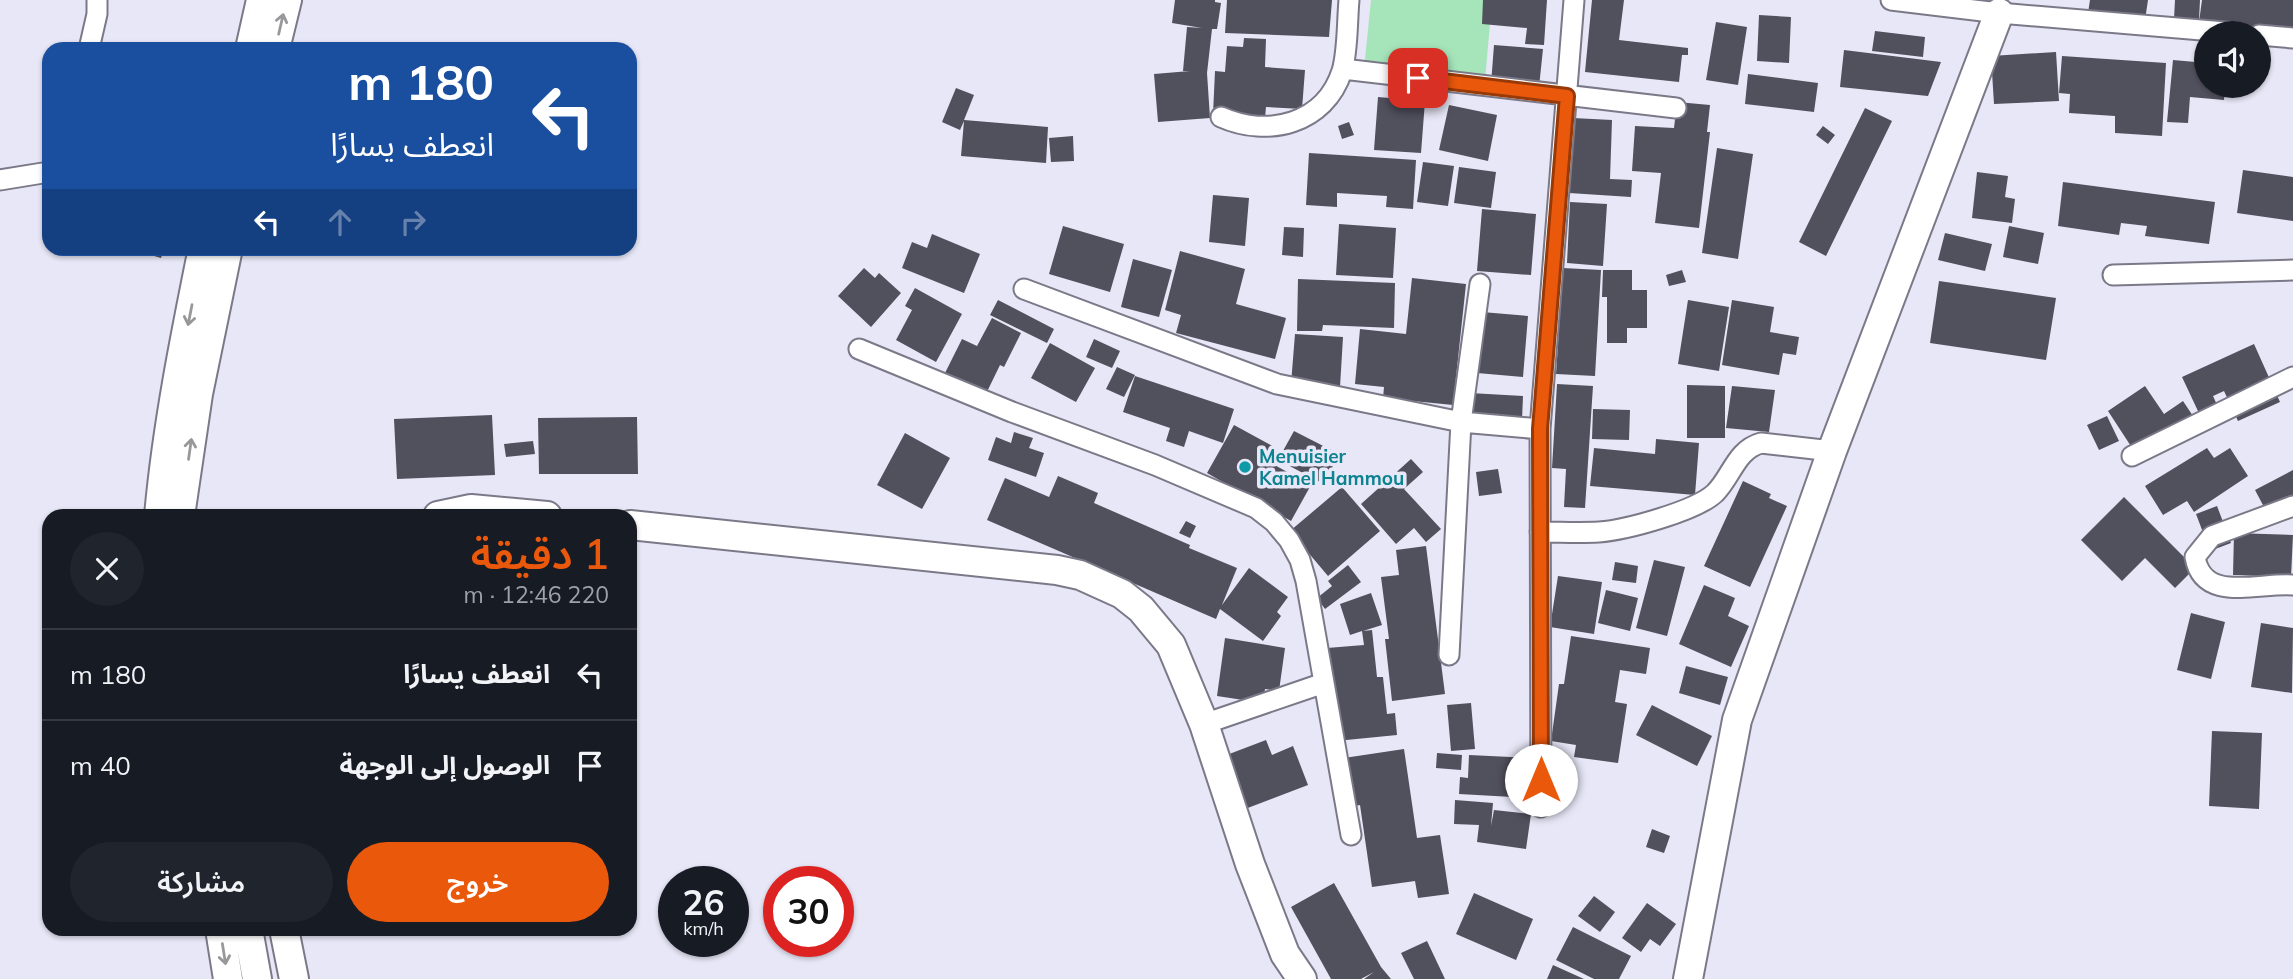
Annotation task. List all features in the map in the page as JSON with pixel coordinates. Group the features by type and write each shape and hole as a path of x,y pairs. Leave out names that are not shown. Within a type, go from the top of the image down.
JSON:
{"street":[{"path":"90,42 96,0"},
{"path":"252,42 261,0"},
{"path":"277,42 287,0"},
{"path":"1221,117 1252,127 1269,128 1293,122 1315,110 1326,98 1343,69 1349,0"},
{"path":"1541,807 1540,429 1573,0"},
{"path":"1891,0 1999,12 2057,8 2194,27"},
{"path":"1688,979 1737,720 1832,451 1999,12"},
{"path":"2271,36 2293,38"},
{"path":"1343,69 1676,108"},
{"path":"0,180 42,173"},
{"path":"160,509 180,364 201,256"},
{"path":"181,509 198,394 226,256"},
{"path":"2113,275 2293,270"},
{"path":"1449,655 1461,422 1480,284"},
{"path":"1024,289 1277,384 1461,422 1540,429"},
{"path":"859,349 1012,412 1155,465 1256,508 1274,522 1289,540 1300,560 1351,835"},
{"path":"2132,456 2293,377"},
{"path":"1540,531 1608,531 1693,508 1716,492 1742,454 1761,443 1832,451"},
{"path":"2293,506 2212,536 2195,557 2203,578 2221,587 2293,585"},
{"path":"637,526 1057,570 1080,575 1122,594 1157,626 1171,645 1181,666 1204,724 1250,864 1285,954 1302,979"},
{"path":"1204,724 1324,683"},
{"path":"221,936 228,979"},
{"path":"249,936 257,979"},
{"path":"285,936 294,979"}],"green space":[{"path":"1371,0 1492,0 1485,81 1364,69"}],"building":[{"path":"1175,0 1215,0 1221,3 1217,29 1212,29 1207,73 1210,118 1158,122 1154,74 1190,71 1183,71 1187,27 1202,28 1172,23"},
{"path":"1227,0 1332,0 1329,37 1225,33"},
{"path":"1483,0 1547,0 1544,45 1525,44 1527,28 1482,24"},
{"path":"1592,0 1624,0 1619,40 1688,48 1688,55 1682,55 1679,82 1585,72"},
{"path":"2090,0 2148,0 2145,20 2088,13"},
{"path":"2175,0 2200,0 2199,20 2174,19"},
{"path":"2202,0 2293,0 2293,33 2271,30 2271,21 2199,21"},
{"path":"1759,15 1791,17 1789,63 1757,61"},
{"path":"1716,22 1747,27 1738,85 1706,80"},
{"path":"1875,31 1925,37 1923,57 1872,51"},
{"path":"1244,38 1266,39 1265,67 1305,70 1302,109 1266,107 1265,118 1213,114 1215,71 1225,72 1227,46 1243,47"},
{"path":"1494,45 1543,49 1539,87 1491,84"},
{"path":"1844,50 1941,62 1928,96 1840,87"},
{"path":"2056,52 2059,101 1994,104 1991,56"},
{"path":"2062,56 2166,63 2162,136 2115,133 2115,116 2069,113 2070,94 2059,93"},
{"path":"2173,60 2194,62 2194,97 2190,97 2188,123 2167,122"},
{"path":"1748,74 1818,83 1814,112 1745,104"},
{"path":"956,88 974,95 964,120 1048,127 1046,163 961,156 964,121 960,130 942,122"},
{"path":"1378,97 1425,101 1421,153 1374,150"},
{"path":"1677,102 1710,105 1707,132 1710,132 1699,228 1655,223 1661,173 1632,171 1635,126 1674,128"},
{"path":"1449,105 1497,115 1488,161 1439,150"},
{"path":"1865,108 1892,121 1826,256 1799,242"},
{"path":"1573,118 1612,120 1610,179 1632,180 1631,197 1569,193"},
{"path":"1349,122 1354,135 1342,139 1338,126"},
{"path":"1823,126 1835,135 1828,144 1816,135"},
{"path":"1073,136 1074,161 1051,162 1049,138"},
{"path":"1717,148 1753,154 1738,259 1702,253"},
{"path":"1309,153 1416,160 1413,209 1386,207 1387,196 1337,193 1337,207 1306,205"},
{"path":"1423,162 1454,166 1448,206 1417,202"},
{"path":"1459,167 1496,172 1491,208 1454,203"},
{"path":"2243,170 2293,177 2293,221 2237,213"},
{"path":"1977,172 2008,176 2005,197 2015,199 2012,223 1972,218"},
{"path":"2063,182 2215,202 2209,244 2145,236 2147,226 2121,223 2119,235 2058,226"},
{"path":"1213,195 1249,198 1245,246 1209,242"},
{"path":"1570,202 1607,204 1603,266 1567,263"},
{"path":"1482,209 1536,214 1531,275 1477,271"},
{"path":"1339,224 1396,228 1393,278 1336,275"},
{"path":"1063,226 1124,244 1110,292 1049,274"},
{"path":"2009,226 2044,233 2038,264 2003,257"},
{"path":"1284,227 1304,228 1303,257 1282,255"},
{"path":"1945,233 1992,244 1985,271 1938,260"},
{"path":"932,234 980,254 964,293 902,268 912,242 927,248"},
{"path":"1180,251 1245,269 1236,304 1286,318 1275,359 1176,333 1181,315 1165,310"},
{"path":"1133,259 1172,270 1159,317 1121,307"},
{"path":"864,268 875,278 879,273 901,293 871,327 838,296"},
{"path":"1563,268 1601,270 1595,376 1556,374"},
{"path":"1603,270 1632,270 1632,290 1647,290 1647,328 1627,328 1627,343 1607,343 1607,297 1602,297"},
{"path":"1682,270 1686,282 1669,286 1666,275"},
{"path":"1412,278 1466,284 1453,405 1383,398 1384,387 1355,384 1360,329 1406,334"},
{"path":"1298,279 1395,283 1394,328 1323,325 1322,331 1297,331"},
{"path":"1939,281 2056,298 2046,360 1930,343"},
{"path":"915,288 962,314 936,362 896,340 912,310 905,306"},
{"path":"998,300 1054,329 1047,343 990,315"},
{"path":"1688,300 1729,307 1719,371 1678,364"},
{"path":"1732,300 1774,307 1770,332 1799,337 1796,355 1783,353 1779,375 1722,365"},
{"path":"1482,312 1528,316 1523,377 1477,373"},
{"path":"992,318 1021,333 1004,367 1000,365 983,400 942,379 962,339 977,346"},
{"path":"1295,334 1343,337 1340,387 1291,384"},
{"path":"1094,339 1120,351 1112,368 1086,357"},
{"path":"1050,343 1095,368 1076,402 1031,378"},
{"path":"2254,344 2280,402 2238,421 2224,391 2213,396 2223,418 2205,426 2182,377"},
{"path":"1117,367 1135,375 1124,397 1106,389"},
{"path":"1135,376 1234,409 1223,443 1189,431 1184,447 1166,441 1170,428 1123,412"},
{"path":"1557,384 1593,386 1585,508 1564,507 1566,469 1552,468"},
{"path":"1687,385 1725,386 1725,438 1687,438"},
{"path":"1732,386 1775,390 1769,432 1726,428"},
{"path":"2145,386 2164,414 2183,401 2195,419 2138,457 2108,411"},
{"path":"1470,393 1523,396 1522,420 1468,416"},
{"path":"1593,409 1630,410 1629,440 1592,439"},
{"path":"492,415 495,475 397,479 394,419"},
{"path":"2107,416 2119,441 2099,450 2087,425"},
{"path":"637,417 638,474 539,474 538,418"},
{"name":"Menuisier Kamel Hammou","path":"1234,425 1276,448 1269,462 1311,485 1291,521 1207,473"},
{"path":"1294,431 1339,454 1324,484 1278,460"},
{"path":"1014,432 1033,438 1029,448 1044,453 1036,477 988,460 996,437 1011,443"},
{"path":"905,433 950,458 922,509 877,485"},
{"path":"1656,439 1699,443 1695,495 1590,486 1594,448 1655,454"},
{"path":"533,441 535,454 506,457 504,444"},
{"path":"2207,448 2214,458 2230,448 2248,476 2194,512 2187,501 2163,515 2145,486"},
{"path":"1411,459 1423,472 1404,489 1441,529 1426,542 1414,528 1396,544 1361,504"},
{"path":"1498,469 1502,493 1479,496 1476,472"},
{"path":"2293,470 2293,513 2273,524 2255,490"},
{"path":"1058,476 1098,493 1094,503 1237,568 1222,605 1249,568 1288,597 1277,612 1281,616 1263,641 1220,609 1216,619 987,520 1005,478 1049,497"},
{"path":"1743,481 1771,494 1769,498 1787,506 1750,587 1704,566"},
{"path":"1342,487 1380,531 1328,576 1290,531"},
{"path":"2124,497 2195,568 2175,588 2145,558 2122,581 2081,540"},
{"path":"2217,506 2231,543 2210,551 2196,514"},
{"path":"1186,521 1196,526 1190,538 1179,533"},
{"path":"2234,533 2293,535 2291,577 2233,575"},
{"path":"1426,546 1445,694 1392,701 1385,639 1389,639 1381,577 1399,575 1396,550"},
{"path":"1654,560 1685,567 1667,636 1636,628"},
{"path":"1615,562 1638,566 1636,583 1612,580"},
{"path":"1348,565 1361,582 1325,609 1317,598 1332,586 1328,581"},
{"path":"1558,576 1602,582 1594,634 1550,627"},
{"path":"1704,585 1735,598 1728,616 1749,626 1731,667 1679,644"},
{"path":"1606,590 1638,598 1630,631 1598,623"},
{"path":"1371,593 1382,625 1363,631 1372,630 1377,677 1383,677 1387,714 1395,713 1397,735 1336,741 1327,648 1364,645 1362,631 1350,635 1340,604"},
{"path":"2191,613 2225,622 2211,679 2177,670"},
{"path":"2261,623 2293,628 2292,693 2251,687"},
{"path":"1571,636 1650,648 1646,674 1620,670 1615,702 1627,704 1618,763 1574,757 1576,745 1551,741 1559,684 1564,684"},
{"path":"1225,638 1285,648 1279,691 1265,689 1263,703 1217,696"},
{"path":"1686,666 1728,677 1720,705 1679,693"},
{"path":"1471,703 1475,749 1451,751 1447,705"},
{"path":"1652,705 1712,736 1697,766 1636,735"},
{"path":"2212,731 2262,733 2259,809 2209,806"},
{"path":"1266,740 1272,755 1293,746 1308,785 1245,809 1224,756"},
{"path":"1404,749 1417,838 1440,835 1449,894 1418,898 1415,881 1372,887 1360,805 1351,807 1344,758"},
{"path":"1437,753 1462,755 1461,770 1436,768"},
{"path":"1469,755 1533,758 1531,798 1459,794 1460,777 1468,778"},
{"path":"1455,800 1493,803 1491,826 1494,810 1531,814 1526,849 1477,842 1479,825 1454,824"},
{"path":"1652,829 1670,836 1664,853 1646,847"},
{"path":"1334,883 1381,967 1391,979 1364,979 1374,972 1361,979 1331,979 1291,907"},
{"path":"1474,893 1533,919 1516,960 1456,934"},
{"path":"1594,896 1615,912 1600,932 1578,916"},
{"path":"1647,903 1676,924 1660,946 1650,939 1641,952 1622,938"},
{"path":"1573,927 1631,956 1619,979 1594,979 1556,960"},
{"path":"1427,941 1445,979 1414,979 1401,953"},
{"path":"1553,965 1584,979 1547,979"}],"place":[{"name":"Menuisier Kamel Hammou","path":"1245,467"}],"route":[{"path":"1418,78 1567,96 1540,429 1541,780"}]}
